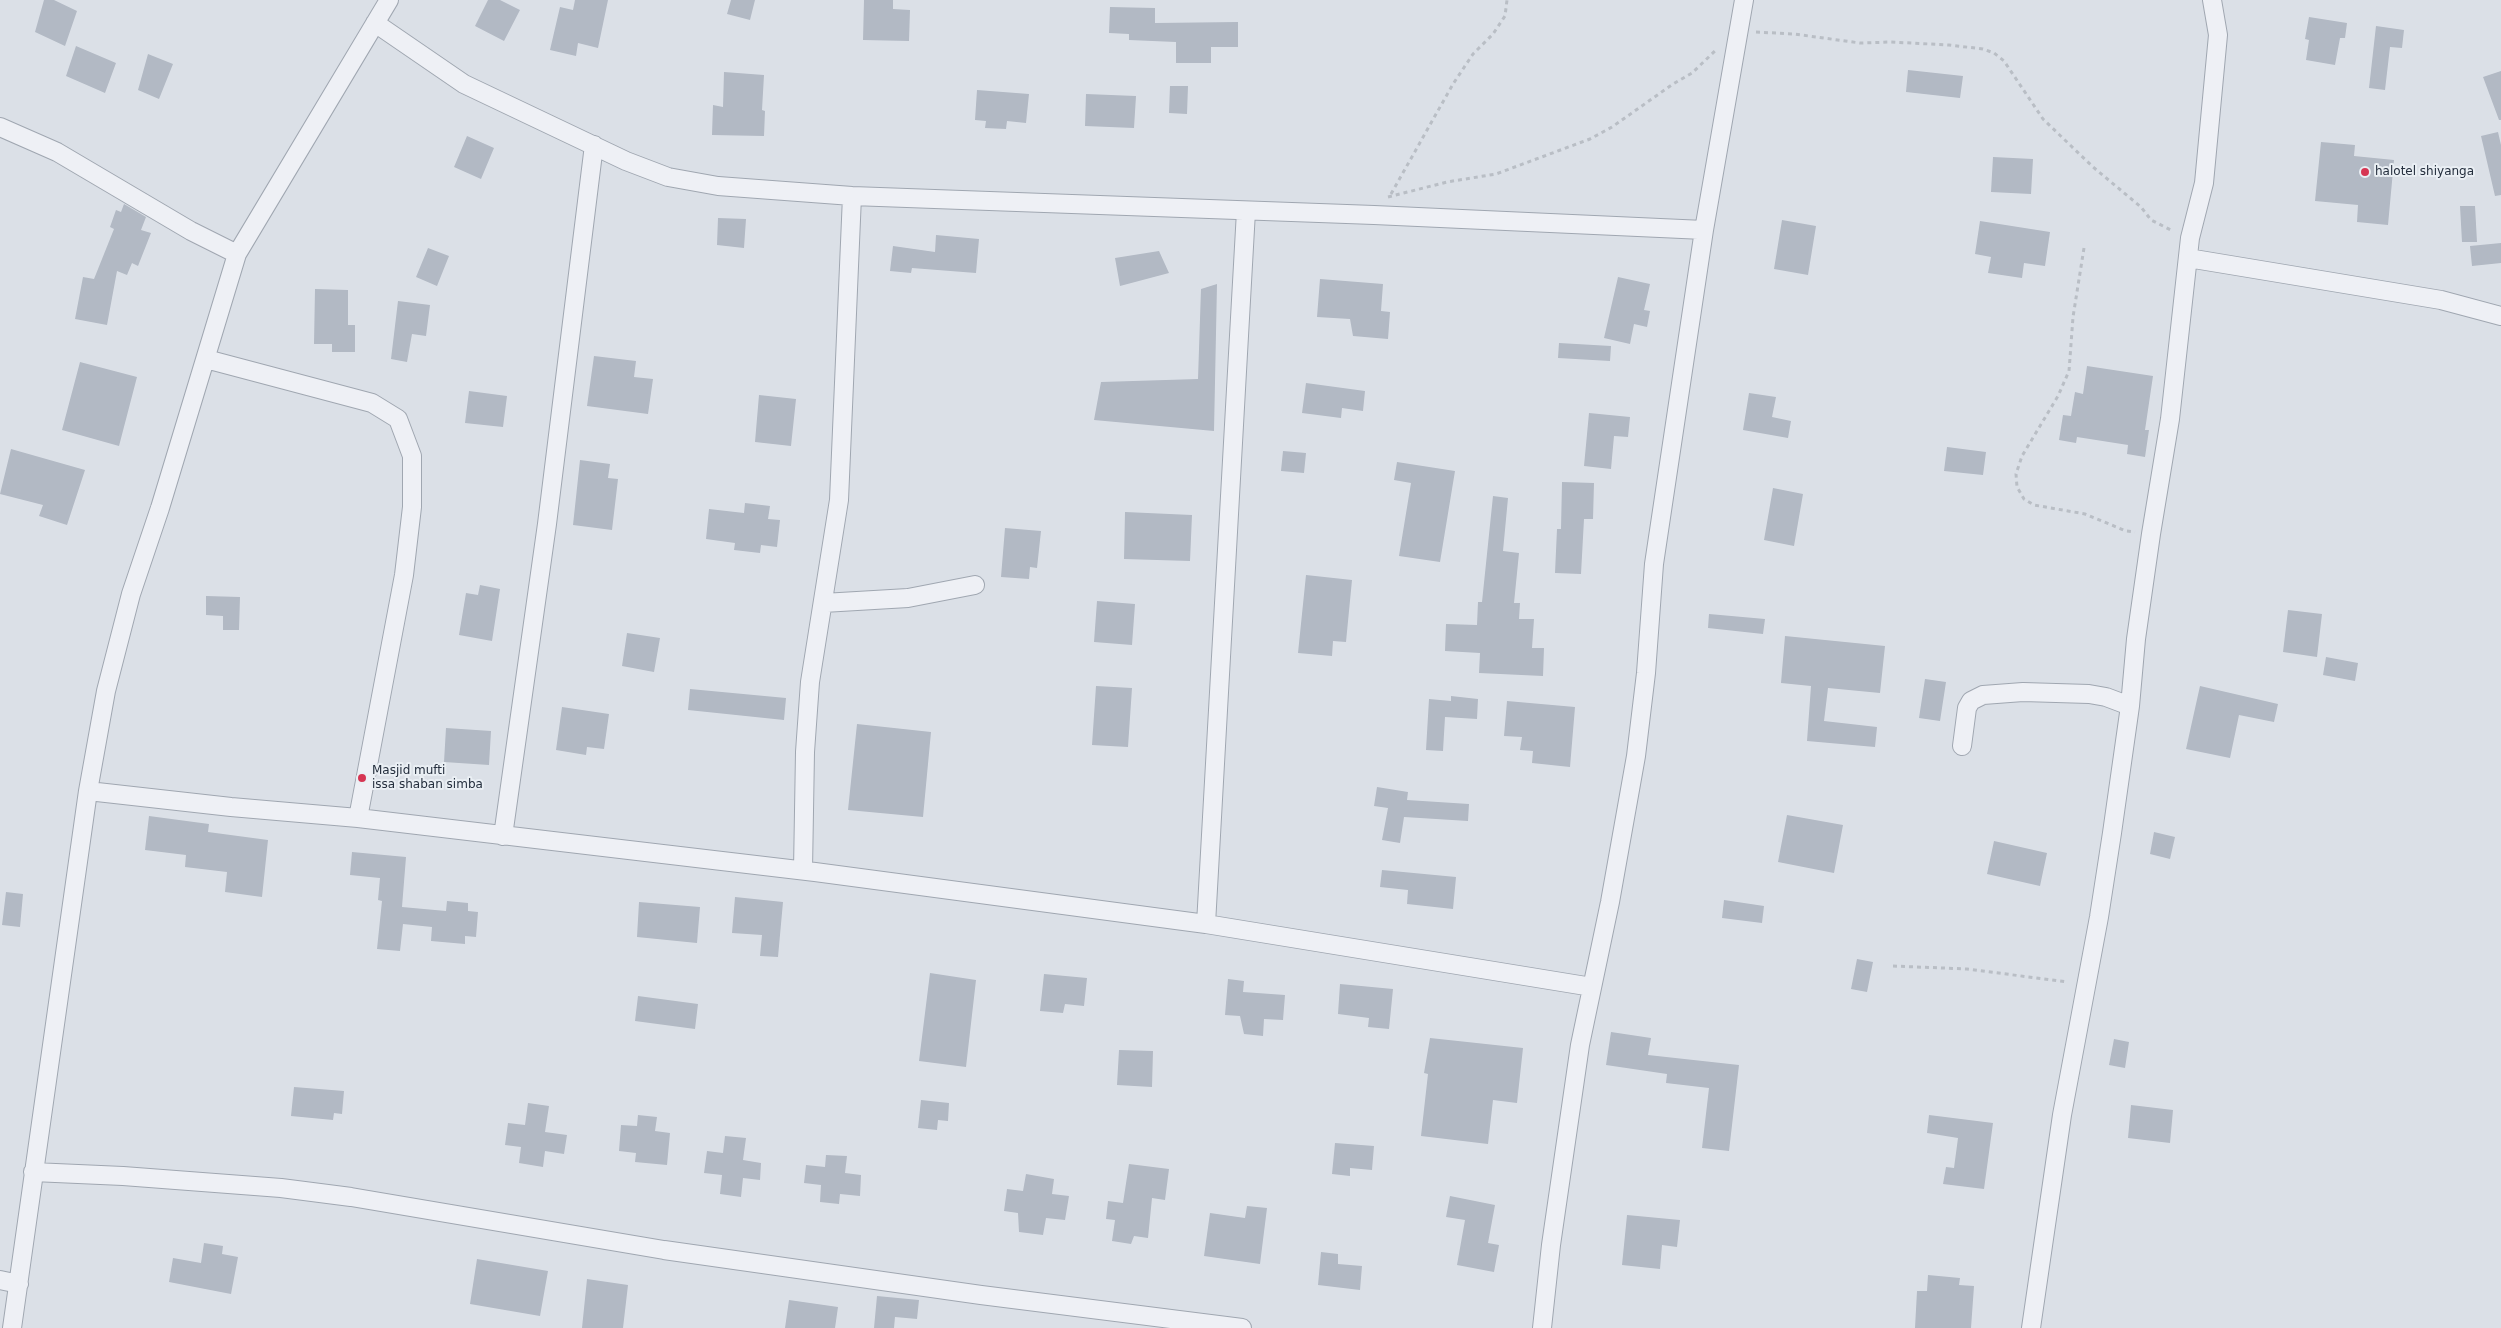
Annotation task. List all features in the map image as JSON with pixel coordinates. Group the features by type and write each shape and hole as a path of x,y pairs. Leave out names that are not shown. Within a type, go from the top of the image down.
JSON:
{"street":[{"path":"12,1328 88,791 106,691 131,594 206,359 236,254 389,0"},
{"path":"1542,1328 1551,1245 1580,1045 1610,902 1636,756 1646,673 1654,564 1704,230 1744,0"},
{"path":"2031,1328 2062,1115 2100,908 2130,706 2136,639 2170,419 2190,238 2204,183 2218,35 2212,0"},
{"path":"374,23 464,84 626,161 668,177 718,186 852,196 1374,215 1704,230"},
{"path":"0,127 57,152 191,231 236,254"},
{"path":"503,836 550,504 594,145"},
{"path":"804,870 805,752 810,682 839,500 852,196"},
{"path":"1206,924 1246,211"},
{"path":"2188,258 2440,300 2501,316"},
{"path":"206,359 372,403 398,419 412,456 412,507 404,575 358,818"},
{"path":"823,603 908,598 975,585"},
{"path":"1962,746 1968,708 1971,701 1983,694 2023,692 2088,694 2106,697 2130,706"},
{"path":"88,791 231,807 358,818 804,870 1206,924 1592,987"},
{"path":"33,1172 124,1176 307,1191 664,1250 981,1295 1242,1328"},
{"path":"0,1280 19,1284"}],"path":[{"path":"1374,215 1382,202 1390,195 1446,95 1473,54 1493,34 1505,16 1507,0"},
{"path":"1390,195 1447,182 1496,174 1590,139 1612,127 1692,73 1717,49 1737,37 1794,34 1860,43 1892,42 1949,45 1984,49 1994,53 2004,61 2043,119 2093,167 2141,207 2151,220 2190,238"},
{"path":"2084,248 2073,317 2068,371 2058,396 2022,456 2016,474 2017,487 2024,499 2034,505 2085,514 2126,531 2151,534"},
{"path":"1893,966 1967,969 2086,984"}],"building":[{"path":"44,0 54,0 77,11 65,46 35,32"},
{"path":"488,0 500,0 520,10 504,41 475,26"},
{"path":"575,0 608,0 598,48 578,43 576,56 550,50 560,7 573,10"},
{"path":"731,0 755,0 750,20 727,14"},
{"path":"864,0 893,0 893,9 910,10 909,41 863,40"},
{"path":"1110,7 1155,8 1155,23 1238,22 1238,47 1211,47 1211,63 1176,63 1176,42 1129,40 1129,34 1109,33"},
{"path":"2309,17 2347,23 2345,38 2340,38 2335,65 2306,60 2309,40 2305,39"},
{"path":"2376,26 2404,30 2402,48 2390,47 2385,90 2369,88"},
{"path":"76,46 116,63 105,93 66,76"},
{"path":"148,54 173,64 159,99 138,90"},
{"path":"1908,70 1963,76 1960,98 1906,92"},
{"path":"2501,71 2501,120 2499,120 2483,77"},
{"path":"724,72 764,75 762,110 765,111 764,136 712,135 713,105 723,107"},
{"path":"1170,86 1188,86 1187,114 1169,113"},
{"path":"977,90 1029,94 1026,123 1007,121 1006,129 985,128 986,121 975,120"},
{"path":"1086,94 1136,96 1134,128 1085,126"},
{"path":"2498,132 2501,145 2501,195 2495,196 2481,136"},
{"path":"467,136 494,148 481,179 454,167"},
{"path":"2321,142 2355,145 2354,156 2394,160 2388,225 2357,222 2358,205 2315,201"},
{"path":"1993,157 2033,159 2031,194 1991,192"},
{"path":"124,204 146,217 141,230 151,233 138,266 132,263 127,275 117,271 107,325 75,319 83,277 94,279 114,229 110,227 116,210 121,212"},
{"path":"2460,206 2475,206 2477,242 2462,242"},
{"path":"718,218 746,219 744,248 717,245"},
{"path":"1782,220 1816,226 1808,275 1774,269"},
{"path":"1980,221 2050,232 2045,266 2024,263 2022,278 1988,273 1991,257 1975,254"},
{"path":"936,235 979,239 976,273 912,268 911,273 890,271 893,246 935,252"},
{"path":"2501,243 2501,263 2472,266 2470,246"},
{"path":"428,248 449,256 437,286 416,277"},
{"path":"1159,251 1169,273 1120,286 1115,258"},
{"path":"1618,277 1650,284 1644,310 1650,311 1647,327 1634,324 1630,344 1604,338"},
{"path":"1320,279 1383,284 1381,311 1390,312 1388,339 1353,336 1350,319 1317,317"},
{"path":"1217,284 1214,431 1094,420 1101,382 1198,379 1201,289"},
{"path":"315,289 348,290 348,325 355,325 355,352 332,352 332,344 314,344"},
{"path":"398,301 430,305 426,336 412,334 407,362 391,359"},
{"path":"1559,343 1611,346 1610,361 1558,358"},
{"path":"594,356 636,361 634,377 653,379 648,414 587,406"},
{"path":"80,362 137,377 119,446 62,430"},
{"path":"2087,366 2153,376 2145,430 2149,430 2145,457 2127,454 2128,445 2077,437 2076,443 2059,440 2063,415 2071,416 2075,392 2083,394"},
{"path":"1306,383 1365,391 1363,411 1342,408 1341,418 1302,413"},
{"path":"469,391 507,396 503,427 465,423"},
{"path":"1749,393 1776,397 1772,417 1791,421 1788,438 1743,430"},
{"path":"759,395 796,399 791,446 755,442"},
{"path":"1589,413 1630,417 1628,437 1614,436 1611,469 1584,466"},
{"path":"1947,447 1986,452 1983,475 1944,471"},
{"path":"11,449 85,470 67,525 39,516 43,505 0,494"},
{"path":"1283,451 1306,453 1304,473 1281,471"},
{"path":"580,460 610,464 608,478 618,479 612,530 573,525"},
{"path":"1397,462 1455,471 1440,562 1399,556 1411,483 1394,480"},
{"path":"1562,482 1594,483 1593,519 1584,519 1581,574 1555,573 1557,529 1561,529"},
{"path":"1773,488 1803,494 1794,546 1764,540"},
{"path":"1493,496 1508,498 1503,551 1519,553 1514,603 1520,603 1519,619 1534,619 1532,648 1544,648 1543,676 1479,673 1480,653 1445,651 1446,624 1477,625 1478,602 1482,602"},
{"path":"745,503 770,506 768,519 780,520 777,547 761,545 760,553 734,550 735,543 706,539 709,509 744,513"},
{"path":"1125,512 1192,515 1190,561 1124,559"},
{"path":"1005,528 1041,531 1037,568 1030,567 1029,579 1001,577"},
{"path":"1306,575 1352,580 1346,642 1333,641 1332,656 1298,653"},
{"path":"480,585 500,589 492,641 459,635 466,593 478,595"},
{"path":"206,596 240,597 239,630 223,630 223,616 206,615"},
{"path":"1097,601 1135,604 1132,645 1094,642"},
{"path":"2288,610 2322,614 2317,657 2283,652"},
{"path":"1709,614 1765,619 1763,634 1708,628"},
{"path":"627,633 660,638 654,672 622,666"},
{"path":"1785,636 1885,646 1880,693 1828,688 1824,721 1877,727 1875,747 1807,741 1811,686 1781,683"},
{"path":"2326,657 2358,663 2355,681 2323,675"},
{"path":"1925,679 1946,682 1940,721 1919,718"},
{"path":"1096,686 1132,688 1128,747 1092,745"},
{"path":"2200,686 2278,704 2274,722 2239,715 2230,758 2186,749"},
{"path":"690,689 786,698 784,720 688,710"},
{"path":"1451,696 1478,699 1477,719 1445,717 1443,751 1426,750 1429,699 1451,701"},
{"path":"1507,701 1575,707 1570,767 1532,763 1533,751 1520,750 1522,737 1504,736"},
{"path":"562,707 609,714 604,749 587,747 586,755 556,750"},
{"path":"857,724 931,732 923,817 848,810"},
{"path":"446,728 491,731 489,765 444,762"},
{"path":"1377,787 1408,792 1407,800 1469,804 1468,821 1404,817 1400,843 1382,840 1388,808 1374,806"},
{"path":"1787,815 1843,825 1834,873 1778,862"},
{"path":"149,816 209,824 208,832 268,840 262,897 225,892 227,872 185,867 186,855 145,850"},
{"path":"2154,832 2175,837 2170,859 2150,854"},
{"path":"1994,841 2047,853 2040,886 1987,874"},
{"path":"352,852 406,857 402,907 446,911 447,901 468,903 468,911 478,912 476,937 465,936 465,944 431,941 432,927 403,924 400,951 377,949 382,901 378,900 380,878 350,875"},
{"path":"1382,870 1456,877 1453,909 1407,904 1408,890 1380,887"},
{"path":"6,892 23,894 20,927 2,925"},
{"path":"735,897 783,902 778,957 760,956 762,935 732,933"},
{"path":"1724,900 1764,906 1762,923 1722,918"},
{"path":"639,902 700,907 697,943 637,937"},
{"path":"1857,959 1873,962 1867,992 1851,989"},
{"path":"930,973 976,980 966,1067 919,1061"},
{"path":"1044,974 1087,978 1084,1006 1065,1004 1063,1013 1040,1011"},
{"path":"1228,979 1244,981 1243,992 1285,995 1283,1020 1264,1019 1263,1036 1244,1034 1240,1016 1225,1015"},
{"path":"1340,984 1393,989 1389,1029 1368,1027 1369,1018 1338,1014"},
{"path":"638,996 698,1004 695,1029 635,1021"},
{"path":"1611,1032 1651,1038 1648,1055 1739,1065 1729,1151 1702,1148 1709,1088 1666,1083 1667,1074 1606,1065"},
{"path":"1430,1038 1523,1048 1517,1103 1493,1100 1488,1144 1421,1136 1428,1074 1424,1073"},
{"path":"2114,1039 2129,1042 2125,1068 2109,1065"},
{"path":"1119,1050 1153,1051 1152,1087 1117,1085"},
{"path":"294,1087 344,1091 342,1114 334,1113 333,1120 291,1116"},
{"path":"921,1100 949,1103 948,1121 938,1120 937,1130 918,1128"},
{"path":"528,1103 549,1106 545,1132 567,1135 564,1154 545,1151 543,1167 519,1163 521,1147 505,1145 508,1123 525,1125"},
{"path":"2131,1105 2173,1110 2170,1143 2128,1138"},
{"path":"638,1115 657,1117 655,1131 670,1133 667,1165 635,1162 636,1153 619,1151 621,1125 637,1126"},
{"path":"1929,1115 1993,1123 1984,1189 1943,1184 1946,1167 1954,1168 1958,1138 1927,1133"},
{"path":"725,1136 746,1138 743,1160 761,1163 760,1180 743,1178 741,1197 720,1194 722,1175 704,1173 707,1151 723,1153"},
{"path":"1335,1143 1374,1146 1372,1170 1350,1168 1350,1176 1332,1174"},
{"path":"826,1155 847,1156 845,1173 861,1175 860,1196 840,1194 839,1204 820,1202 821,1185 804,1183 806,1165 825,1167"},
{"path":"1129,1164 1169,1169 1165,1200 1152,1198 1148,1238 1134,1236 1131,1244 1112,1241 1115,1220 1106,1219 1108,1201 1123,1203"},
{"path":"1026,1174 1054,1179 1052,1194 1069,1196 1065,1220 1046,1218 1043,1235 1019,1232 1018,1213 1004,1211 1007,1189 1023,1191"},
{"path":"1450,1196 1495,1205 1488,1243 1499,1245 1494,1272 1457,1265 1465,1220 1446,1217"},
{"path":"1247,1206 1267,1208 1260,1264 1204,1256 1210,1213 1245,1218"},
{"path":"1627,1215 1680,1220 1677,1247 1662,1245 1660,1269 1622,1265"},
{"path":"204,1243 223,1246 222,1254 238,1257 231,1294 169,1282 173,1258 201,1263"},
{"path":"1321,1252 1338,1254 1338,1264 1362,1266 1360,1290 1318,1285"},
{"path":"477,1259 548,1271 540,1316 470,1304"},
{"path":"1928,1275 1960,1278 1959,1285 1974,1286 1971,1328 1915,1328 1917,1291 1927,1291"},
{"path":"587,1279 628,1285 623,1328 582,1328"},
{"path":"877,1296 919,1300 917,1319 895,1317 894,1328 874,1328"},
{"path":"789,1300 838,1307 835,1328 785,1328"}],"place":[{"name":"halotel shiyanga","path":"2365,172"},
{"name":"Masjid mufti issa shaban simba","path":"362,778"}]}
